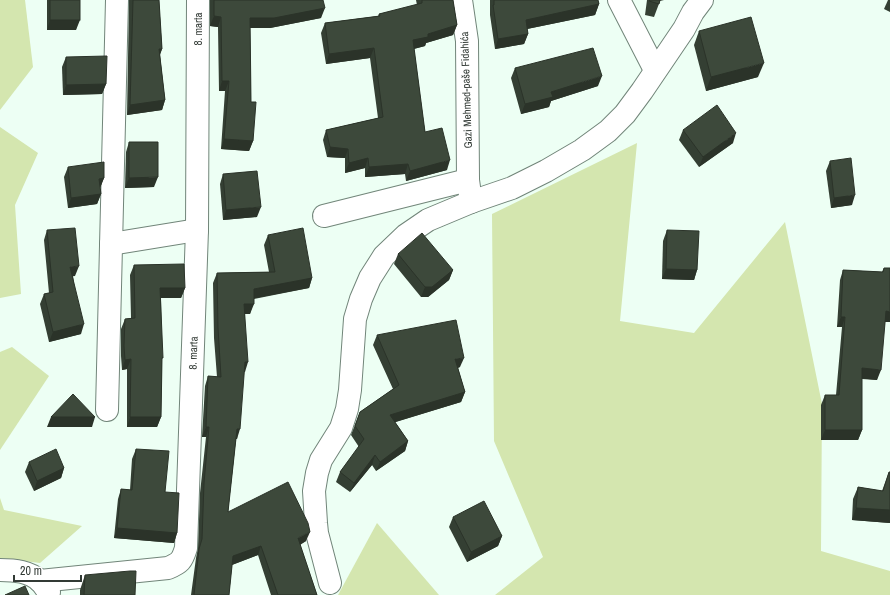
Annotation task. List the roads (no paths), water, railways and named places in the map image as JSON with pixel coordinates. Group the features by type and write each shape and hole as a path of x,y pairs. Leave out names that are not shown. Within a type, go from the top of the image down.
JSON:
{"street":[{"path":"107,410 117,0"},
{"name":"8. marta","path":"45,588 168,568 176,565 183,558 186,548 198,230 198,0"},
{"name":"Gazi Mehmed-paše Fidahića","path":"461,0 466,40 468,180 471,202"},
{"path":"619,0 655,70"},
{"path":"330,583 317,533 314,491 321,460 342,428 347,409 350,390 355,319 361,299 370,278 384,256 406,235 428,220 471,202 512,188 546,171 582,150 608,130 625,114 642,91 702,0"},
{"path":"324,216 468,180"},
{"path":"111,244 198,230"},
{"path":"0,570 16,570 29,574 45,588"}]}
